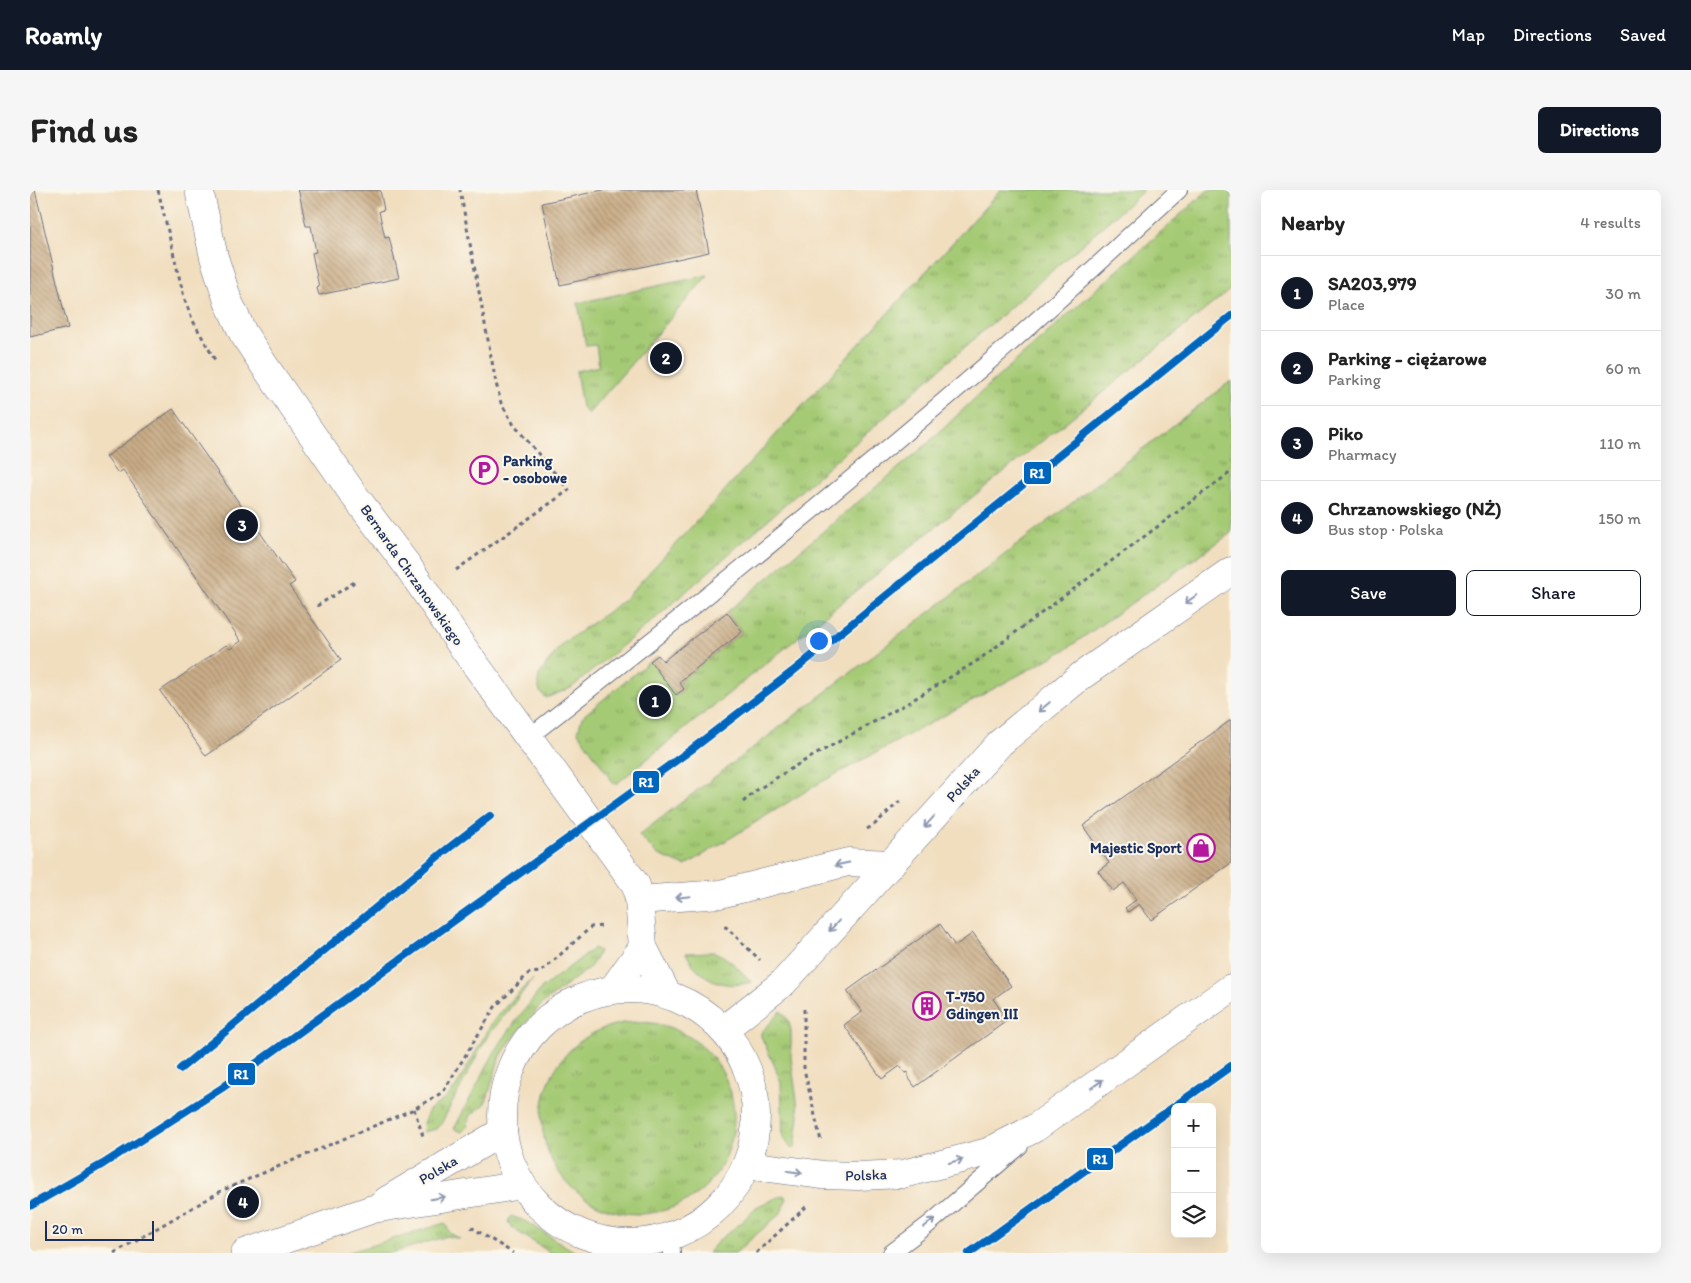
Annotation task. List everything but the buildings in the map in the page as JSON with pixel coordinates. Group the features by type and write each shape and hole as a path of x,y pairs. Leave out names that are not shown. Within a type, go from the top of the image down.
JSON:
{"main road":[{"name":"Bernarda Chrzanowskiego","path":"199,190 214,257 228,301 243,333 264,366 459,642 636,885 643,947 667,994"},
{"name":"Polska","path":"723,1030 783,983 1000,743 1081,676 1231,571"},
{"path":"639,900 720,894 848,862 890,864"},
{"path":"613,989 643,947"},
{"name":"Polska","path":"747,1165 823,1175 904,1174 988,1152 1035,1128 1231,988"},
{"path":"613,989 640,989 667,994 690,1004 707,1015 723,1030 737,1047 747,1066 756,1099 756,1133 747,1165 729,1196 703,1221 672,1245 649,1242 627,1248 585,1236 550,1216 522,1185 509,1159 503,1131 504,1092 518,1054 542,1023 575,1000 613,989"},
{"name":"Polska","path":"373,1209 503,1131"},
{"name":"Polska","path":"245,1253 373,1209 522,1185"}],"lane":[{"path":"529,736 701,600 928,414 990,361 1179,190"},
{"path":"891,1253 928,1225 1064,1107"}],"path":[{"path":"158,190 184,297 192,319 216,362"},
{"path":"456,570 570,490 514,425 501,403 460,190"},
{"path":"743,802 757,790 797,765 906,704 977,661 1231,472"},
{"path":"317,606 356,581"},
{"path":"114,1253 223,1190 414,1109 443,1092 496,1007 529,973 541,972 591,927 605,926"},
{"path":"717,927 726,928 764,964"},
{"path":"804,1006 804,1069 822,1144"},
{"path":"414,1109 424,1140"},
{"path":"756,1253 807,1206"},
{"path":"468,1226 514,1253"}],"green space":[{"path":"1001,190 1144,190 657,617 571,688 546,698 540,692 538,684 539,675 561,645 623,601"},
{"path":"1208,190 1231,190 1231,289 615,785 578,732 582,717 650,661 676,695 684,689 679,682 742,632 727,612 926,445 990,384"},
{"path":"708,275 588,414 582,407 576,371 599,366 596,345 586,346 578,303"},
{"path":"1231,381 1231,533 1065,650 816,785 685,866 657,854 639,835"},
{"path":"594,948 599,951 589,968 543,1003 509,1043 499,1059 487,1099 483,1106 471,1115 467,1127 462,1132 454,1129 495,1051 518,1018 541,989"},
{"path":"714,952 730,961 751,982 737,985 709,978 695,967 686,953"},
{"path":"533,979 487,1037 441,1124 436,1129 424,1132 423,1123 429,1110 446,1098 456,1087 493,1021"},
{"path":"781,1011 788,1020 791,1030 791,1058 799,1115 795,1148 791,1148 783,1137 781,1083 761,1036 761,1033"},
{"path":"647,1022 675,1029 692,1038 706,1050 718,1064 727,1081 733,1099 733,1137 727,1155 718,1172 706,1186 692,1198 675,1207 657,1213 629,1214 601,1207 584,1198 558,1172 549,1155 543,1137 542,1109 549,1081 558,1064 584,1038 601,1029 619,1023"},
{"path":"783,1195 787,1198 781,1213 735,1253 708,1253 719,1240 742,1222 756,1207"},
{"path":"511,1216 523,1220 577,1253 551,1253 512,1228 508,1222"},
{"path":"445,1223 450,1233 460,1239 448,1236 391,1253 347,1253"}],"transit line":[{"name":"R1","path":"30,1206 103,1164 222,1088 692,749 792,672 1231,316"},
{"name":"R1","path":"180,1069 441,854 490,816"},
{"name":"R1","path":"969,1253 1231,1066"}],"place":[{"name":"Parking - ciężarowe","path":"666,358"},
{"name":"Parking - osobowe","path":"484,470"},
{"name":"Piko","path":"242,525"},
{"name":"SA203,979","path":"655,701"},
{"name":"Majestic Sport","path":"1201,848"},
{"name":"T-750 Gdingen III","path":"927,1006"},
{"name":"Chrzanowskiego (NŻ)","path":"243,1202"}]}
